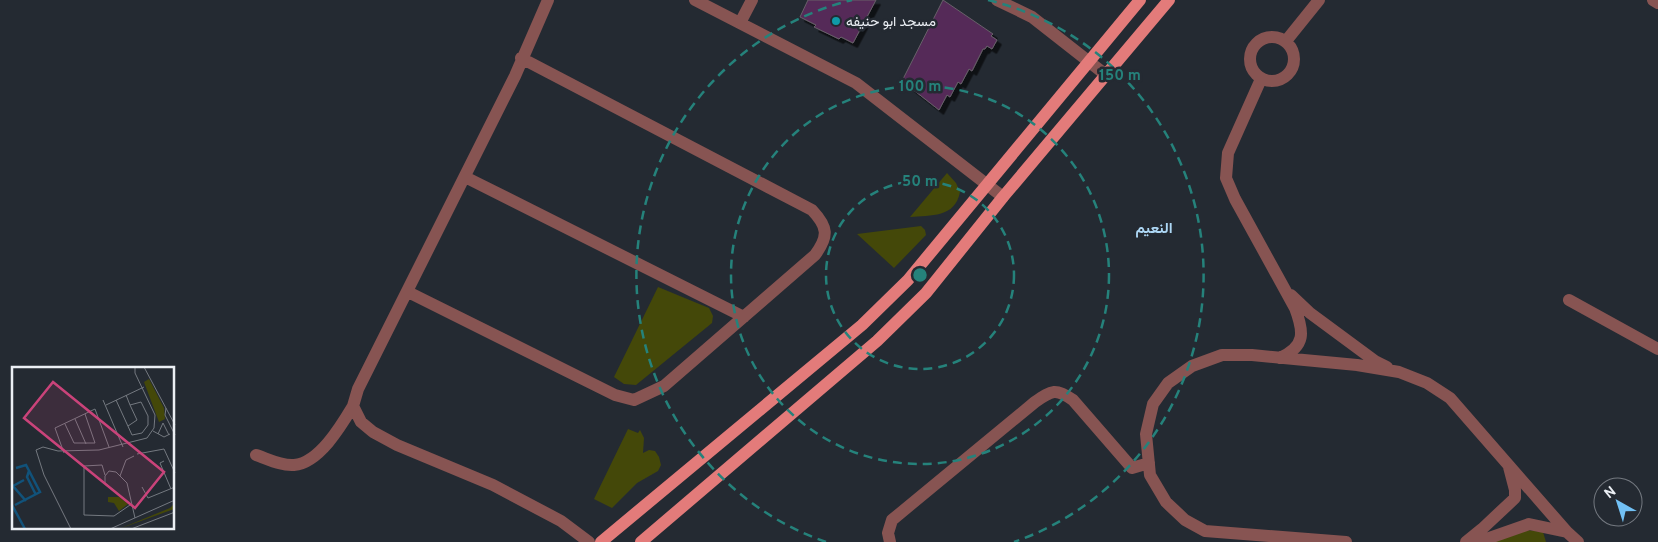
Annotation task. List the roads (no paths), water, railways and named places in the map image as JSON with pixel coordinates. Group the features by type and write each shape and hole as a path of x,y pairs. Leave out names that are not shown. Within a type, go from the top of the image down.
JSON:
{"main road":[{"path":"601,542 862,325 908,280 1140,0"},
{"path":"641,542 877,341 926,293 1003,197 1169,0"}],"street":[{"path":"256,455 283,464 295,465 309,460 338,430 353,406 358,389 515,76 521,58 548,0"},
{"path":"694,0 856,83 1003,197"},
{"path":"740,23 752,0"},
{"path":"997,0 1032,17 1106,75"},
{"path":"1286,41 1319,0"},
{"path":"1653,0 1658,3"},
{"path":"1265,38 1279,38 1286,41 1294,54 1294,61 1288,74 1282,79 1275,81 1261,79 1251,68 1250,54 1253,47 1258,41 1265,38"},
{"path":"408,292 614,395 634,400 664,386 815,255 824,242 825,230 820,219 812,210 521,58"},
{"path":"1261,79 1228,153 1226,178 1235,199 1295,308 1301,324 1300,339 1293,352 1280,358"},
{"path":"465,176 744,317"},
{"path":"1282,286 1310,313 1374,361 1428,383 1450,398 1567,532 1578,542"},
{"path":"1569,300 1658,349"},
{"path":"1346,542 1206,531 1185,520 1166,502 1150,475 1146,434 1152,404 1168,382 1192,366 1222,355 1280,358 1395,371"},
{"path":"890,542 888,533 892,520 1035,402 1050,392 1061,392 1073,400 1132,468 1148,463"},
{"path":"353,406 361,422 373,432 397,446 493,485 561,521 589,542"},
{"path":"1466,542 1515,498 1515,490 1508,464"},
{"path":"1478,542 1529,524 1567,532"}],"place":[{"name":"مسجد ابو حنيفه","path":"836,21"}],"district":[{"name":"النعيم","path":"1154,228"}]}
